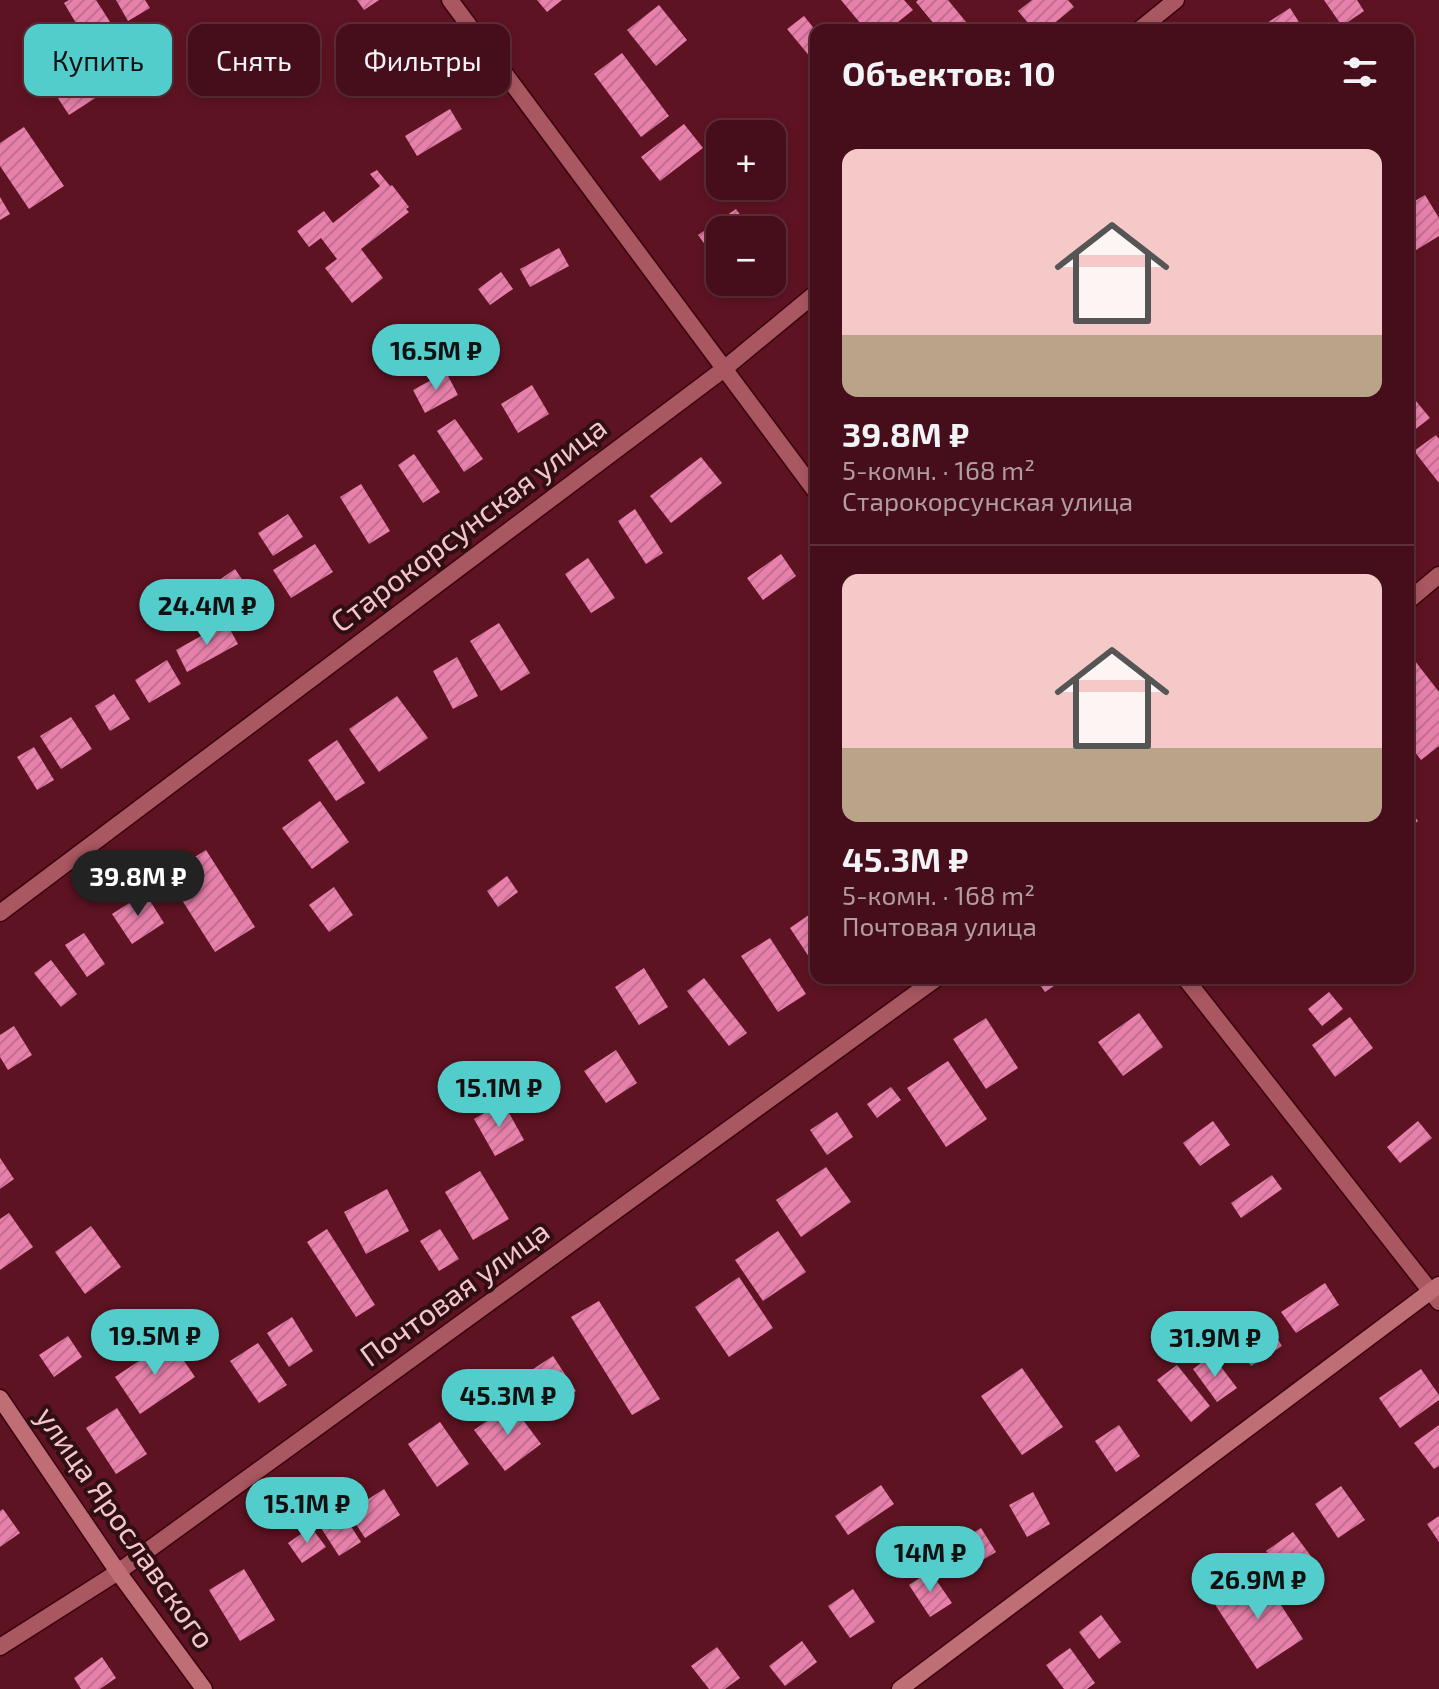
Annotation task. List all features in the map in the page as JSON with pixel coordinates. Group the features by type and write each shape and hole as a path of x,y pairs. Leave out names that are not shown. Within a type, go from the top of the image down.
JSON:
{"street":[{"path":"450,0 810,484"},
{"path":"1146,24 1176,0"},
{"name":"Старокорсунская улица","path":"0,913 724,369 810,298"},
{"path":"1414,596 1439,575"},
{"name":"Почтовая улица","path":"0,1647 118,1572 929,984"},
{"path":"900,1689 1436,1293 1190,984"},
{"name":"улица Ярославского","path":"0,1398 118,1572 204,1689"}],"building":[{"path":"69,0 96,0 111,24 77,24 64,3"},
{"path":"116,0 145,0 150,8 128,21"},
{"path":"357,0 379,0 364,10"},
{"path":"537,0 562,0 547,12"},
{"path":"841,0 904,0 913,10 896,24 861,24"},
{"path":"948,0 966,22 934,24 916,2"},
{"path":"1032,0 1068,0 1074,7 1053,24 1029,24 1018,11"},
{"path":"1324,0 1357,0 1364,11 1341,24"},
{"path":"659,5 687,40 656,66 627,30"},
{"path":"1290,8 1300,24 1265,24"},
{"path":"804,16 810,24 810,57 787,29"},
{"path":"622,53 669,116 641,137 594,74"},
{"path":"57,96 96,96 97,97 69,115"},
{"path":"450,109 462,129 417,156 405,136"},
{"path":"684,124 703,148 660,181 641,157"},
{"path":"24,127 64,186 29,209 0,166 0,143"},
{"path":"377,170 409,207 406,209 409,212 361,249 383,278 352,303 325,268 337,259 321,238 309,247 297,231 324,211 333,223 380,186 370,174"},
{"path":"1425,195 1439,218 1439,236 1414,251 1414,201"},
{"path":"0,197 10,214 0,220"},
{"path":"736,209 741,216 726,216"},
{"path":"706,230 706,246 698,235"},
{"path":"559,248 569,266 530,287 520,269"},
{"path":"501,272 513,289 490,305 478,289"},
{"path":"446,372 458,395 425,413 413,390"},
{"path":"532,385 549,414 518,433 501,404"},
{"path":"1414,399 1430,418 1414,430"},
{"path":"455,419 483,459 464,472 437,431"},
{"path":"1436,435 1439,439 1439,483 1414,451"},
{"path":"414,454 440,492 423,503 398,465"},
{"path":"701,457 722,483 671,523 650,496"},
{"path":"361,484 390,531 369,544 340,497"},
{"path":"635,509 663,553 646,564 618,521"},
{"path":"288,514 303,537 273,556 258,533"},
{"path":"315,544 333,572 291,598 273,570"},
{"path":"781,554 796,576 763,600 747,578"},
{"path":"588,558 615,598 591,613 565,574"},
{"path":"235,569 258,603 235,618 212,585"},
{"path":"226,622 238,644 187,672 176,650"},
{"path":"499,623 530,673 501,691 470,641"},
{"path":"457,657 478,696 453,709 433,671"},
{"path":"167,660 181,684 149,703 135,680"},
{"path":"1414,662 1439,692 1439,746 1421,760 1414,751"},
{"path":"114,694 130,719 110,731 95,706"},
{"path":"397,696 428,738 379,772 349,729"},
{"path":"71,717 92,749 61,769 40,736"},
{"path":"337,740 365,783 336,801 308,760"},
{"path":"34,747 54,780 37,790 17,757"},
{"path":"320,801 349,842 312,869 282,828"},
{"path":"206,850 255,927 215,952 166,875"},
{"path":"507,876 518,892 498,907 487,891"},
{"path":"334,887 353,915 329,932 309,905"},
{"path":"145,893 164,923 132,944 112,914"},
{"path":"810,914 810,958 790,928"},
{"path":"84,933 105,964 87,977 65,945"},
{"path":"770,938 806,994 778,1012 741,956"},
{"path":"51,960 77,994 61,1007 34,973"},
{"path":"644,968 668,1007 639,1025 615,987"},
{"path":"704,978 747,1033 729,1046 687,991"},
{"path":"1039,984 1057,984 1045,992"},
{"path":"1329,992 1343,1009 1322,1026 1308,1009"},
{"path":"1139,1013 1163,1047 1123,1076 1098,1042"},
{"path":"1350,1017 1373,1048 1335,1077 1312,1045"},
{"path":"986,1018 1018,1068 986,1089 953,1039"},
{"path":"14,1026 32,1055 8,1070 0,1057 0,1035"},
{"path":"616,1050 637,1083 606,1103 584,1071"},
{"path":"948,1061 987,1119 946,1147 907,1088"},
{"path":"891,1087 901,1100 877,1118 867,1104"},
{"path":"503,1102 524,1140 495,1156 474,1119"},
{"path":"837,1112 853,1137 827,1155 810,1130"},
{"path":"1213,1121 1230,1145 1200,1166 1183,1143"},
{"path":"1418,1121 1432,1138 1400,1163 1387,1147"},
{"path":"0,1158 14,1179 0,1189"},
{"path":"826,1167 851,1202 801,1237 776,1200"},
{"path":"480,1171 509,1219 473,1240 445,1192"},
{"path":"1272,1175 1282,1189 1241,1218 1231,1203"},
{"path":"387,1189 409,1231 366,1254 344,1212"},
{"path":"9,1213 33,1247 0,1270 0,1219"},
{"path":"91,1226 121,1267 85,1294 55,1252"},
{"path":"327,1229 375,1305 356,1317 307,1242"},
{"path":"440,1229 459,1259 439,1271 420,1241"},
{"path":"778,1231 806,1272 763,1301 735,1260"},
{"path":"739,1277 773,1328 729,1357 695,1307"},
{"path":"1325,1283 1339,1305 1296,1333 1281,1312"},
{"path":"599,1301 660,1399 632,1415 571,1317"},
{"path":"292,1317 313,1351 289,1367 267,1333"},
{"path":"1265,1319 1282,1346 1251,1366 1234,1339"},
{"path":"68,1336 82,1357 54,1377 39,1355"},
{"path":"170,1340 195,1377 140,1414 115,1377"},
{"path":"258,1343 287,1385 259,1403 230,1361"},
{"path":"1212,1355 1237,1388 1217,1402 1193,1369"},
{"path":"553,1356 576,1391 547,1410 524,1375"},
{"path":"1177,1365 1210,1406 1191,1422 1157,1380"},
{"path":"1022,1368 1063,1427 1022,1455 981,1396"},
{"path":"1421,1369 1439,1395 1439,1400 1400,1428 1379,1398"},
{"path":"511,1404 541,1444 505,1471 474,1430"},
{"path":"117,1408 147,1454 116,1474 86,1428"},
{"path":"440,1422 469,1464 437,1487 408,1444"},
{"path":"1119,1425 1140,1456 1116,1472 1095,1441"},
{"path":"1439,1425 1439,1466 1434,1469 1414,1443"},
{"path":"881,1485 894,1504 848,1535 835,1516"},
{"path":"1341,1486 1365,1520 1338,1538 1315,1504"},
{"path":"384,1489 400,1515 365,1538 348,1512"},
{"path":"1033,1492 1050,1524 1027,1537 1009,1505"},
{"path":"338,1506 361,1542 339,1556 316,1520"},
{"path":"3,1509 20,1533 0,1547 0,1511"},
{"path":"1439,1516 1439,1542 1427,1524"},
{"path":"311,1527 326,1547 302,1563 288,1543"},
{"path":"981,1528 996,1552 966,1570 951,1546"},
{"path":"1293,1532 1319,1567 1293,1586 1266,1551"},
{"path":"244,1569 275,1620 240,1641 209,1590"},
{"path":"930,1571 952,1603 930,1617 909,1585"},
{"path":"1260,1573 1303,1639 1257,1669 1214,1603"},
{"path":"853,1589 875,1622 850,1638 828,1606"},
{"path":"1101,1615 1121,1642 1099,1659 1079,1632"},
{"path":"802,1641 817,1662 785,1686 769,1666"},
{"path":"717,1647 740,1678 725,1689 709,1689 691,1666"},
{"path":"1070,1648 1095,1683 1087,1689 1064,1689 1046,1665"},
{"path":"102,1657 116,1678 100,1689 81,1689 74,1678"}]}
